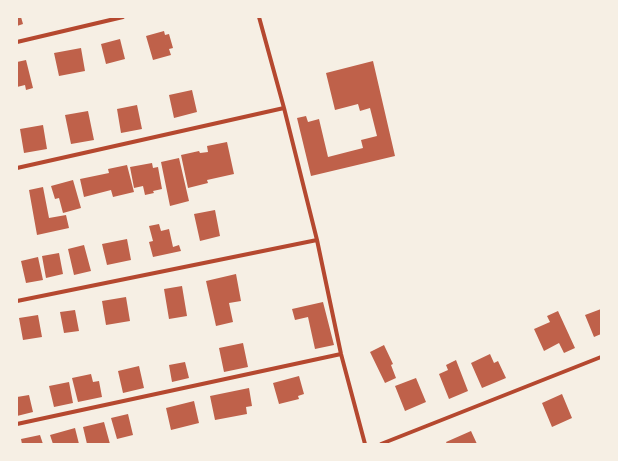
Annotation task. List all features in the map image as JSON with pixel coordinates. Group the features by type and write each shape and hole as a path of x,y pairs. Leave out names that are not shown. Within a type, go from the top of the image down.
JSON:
{"street":[{"path":"17,42 123,17"},
{"path":"259,17 284,108 317,240 341,354 365,444"},
{"path":"17,168 284,108"},
{"path":"17,301 317,240"},
{"path":"17,424 341,354"},
{"path":"381,444 601,357"}],"building":[{"path":"17,17 21,17 23,24 17,26"},
{"path":"164,31 165,35 169,34 173,48 169,49 171,55 153,60 146,36"},
{"path":"120,39 125,59 106,64 101,44"},
{"path":"81,48 85,71 59,76 54,53"},
{"path":"26,60 33,88 26,90 25,85 17,87 17,62"},
{"path":"373,61 395,156 311,176 297,118 306,116 308,122 319,119 328,157 363,148 361,140 377,136 370,108 360,111 358,104 335,110 326,73"},
{"path":"192,90 197,112 174,118 169,95"},
{"path":"137,105 142,129 121,133 117,109"},
{"path":"88,111 94,140 71,144 65,115"},
{"path":"43,125 47,149 24,153 20,129"},
{"path":"227,142 234,174 207,180 208,183 188,188 181,155 199,151 200,153 208,152 207,146"},
{"path":"179,158 189,201 170,206 161,162"},
{"path":"152,163 153,168 158,167 162,189 145,195 143,186 134,188 130,167"},
{"path":"127,165 134,192 113,197 111,190 84,197 80,179 109,173 108,169"},
{"path":"73,180 81,208 63,213 59,198 55,199 51,186"},
{"path":"43,187 49,218 66,215 69,228 37,235 29,190"},
{"path":"215,210 220,236 200,241 194,214"},
{"path":"159,224 161,231 169,229 173,247 179,245 181,251 153,257 149,242 153,241 149,226"},
{"path":"127,239 131,260 107,265 102,244"},
{"path":"84,245 91,271 74,275 68,249"},
{"path":"59,253 63,274 46,278 42,256"},
{"path":"38,257 43,280 26,283 21,261"},
{"path":"236,274 241,301 229,303 233,322 216,326 206,281"},
{"path":"182,286 187,316 169,319 164,289"},
{"path":"126,297 130,321 106,325 102,301"},
{"path":"323,302 334,345 315,349 308,317 295,320 292,309"},
{"path":"601,309 601,334 594,337 585,315"},
{"path":"75,310 79,331 64,333 60,312"},
{"path":"558,311 575,348 564,353 559,343 544,351 534,329 550,322 547,316"},
{"path":"38,315 42,337 23,340 19,318"},
{"path":"243,343 248,367 224,372 219,348"},
{"path":"384,345 393,364 391,365 396,378 385,383 370,352"},
{"path":"490,354 494,363 498,361 506,378 482,388 471,363"},
{"path":"456,360 468,391 449,399 439,374 448,370 446,365"},
{"path":"185,362 189,378 172,382 169,365"},
{"path":"139,366 144,388 123,393 118,371"},
{"path":"91,374 93,382 99,381 102,397 78,402 72,378"},
{"path":"299,376 304,394 298,396 299,399 279,404 273,383"},
{"path":"416,378 426,402 405,411 395,386"},
{"path":"69,382 73,403 54,407 49,386"},
{"path":"249,388 252,406 246,407 247,414 215,420 210,396"},
{"path":"562,394 572,418 552,427 542,403"},
{"path":"29,395 33,412 17,416 17,397"},
{"path":"194,401 199,423 171,430 166,408"},
{"path":"128,414 133,435 117,439 111,418"},
{"path":"104,422 110,444 87,444 83,427"},
{"path":"75,428 79,444 53,444 50,435"},
{"path":"471,431 477,444 447,444 446,442"},
{"path":"40,435 43,444 22,444 21,439"}]}
